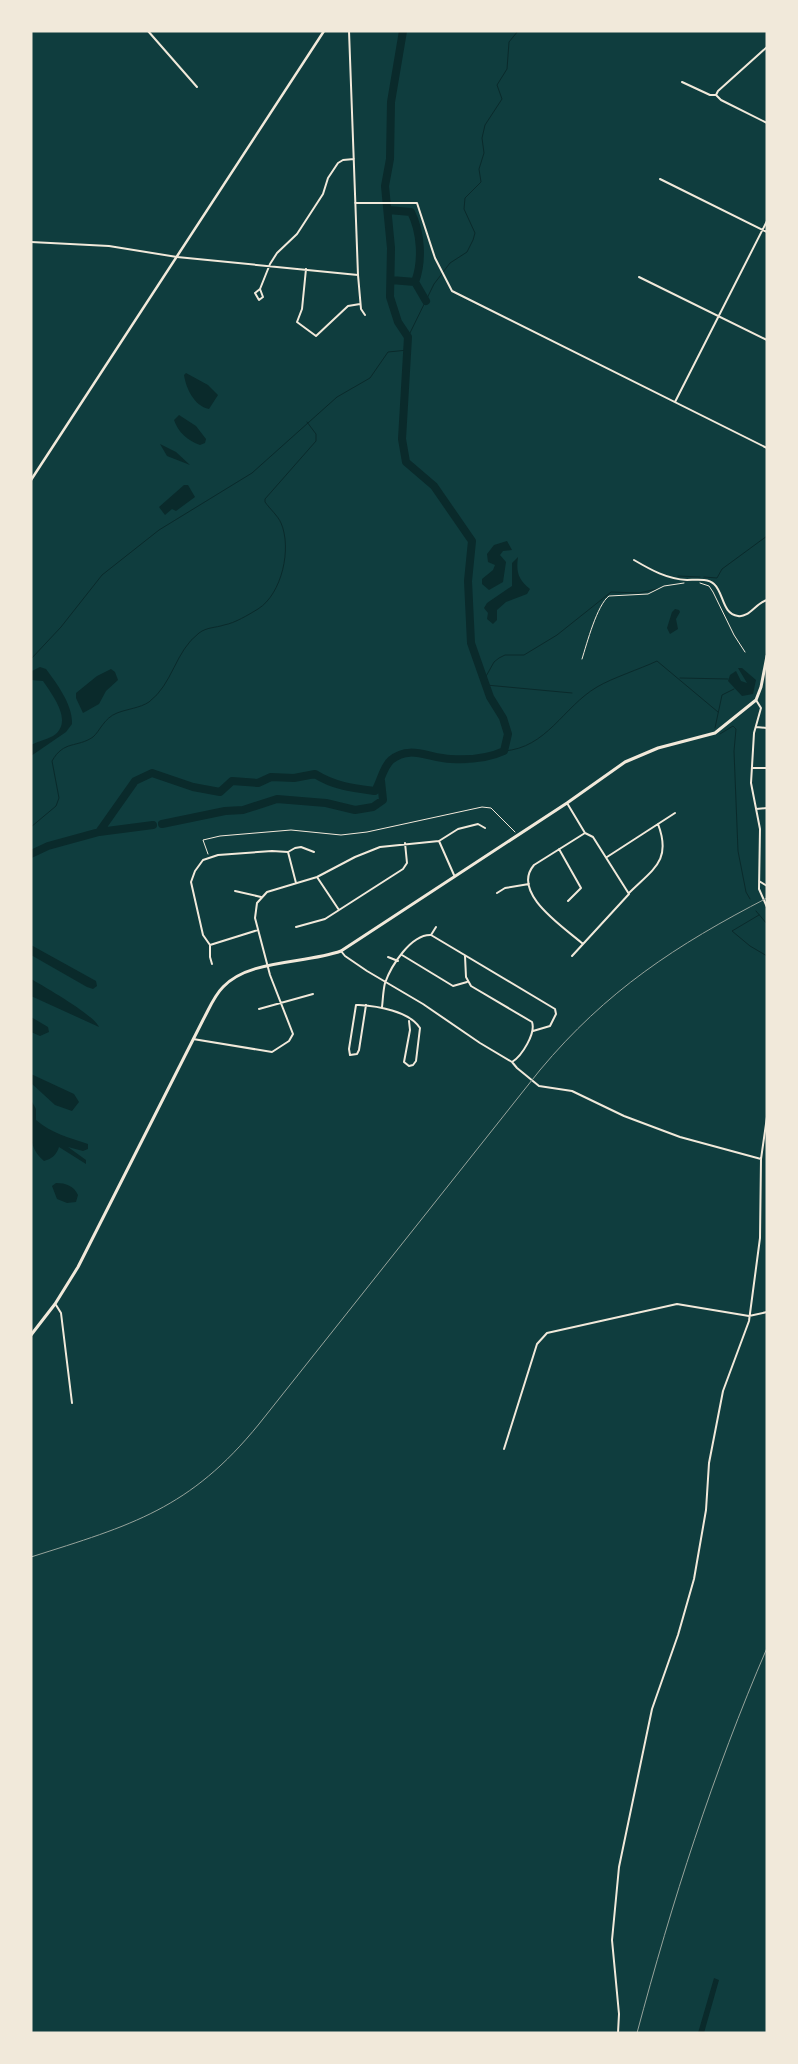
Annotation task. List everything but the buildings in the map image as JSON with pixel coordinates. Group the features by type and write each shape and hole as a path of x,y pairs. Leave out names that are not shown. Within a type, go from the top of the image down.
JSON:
{"main road":[{"path":"31,1335 55,1304 86,1252 193,1038 222,988 244,972 267,966 320,958 341,950 567,803 634,757 664,746 715,733 756,700 761,688 767,656"}],"street":[{"path":"148,31 197,87"},
{"path":"31,480 324,31"},
{"path":"349,31 358,275 360,304 365,315"},
{"path":"716,95 718,91 767,47"},
{"path":"682,82 710,95 716,95 721,100 767,123"},
{"path":"260,289 270,264 277,253 297,234 323,194 328,178 338,163 343,160 354,159"},
{"path":"660,179 767,232"},
{"path":"355,203 417,203 435,258 452,291 767,448"},
{"path":"676,402 767,222"},
{"path":"31,242 109,246 177,256 270,264 358,275"},
{"path":"306,269 302,309 297,322 316,336 348,306 360,304"},
{"path":"639,277 767,340"},
{"path":"634,560 676,579 698,580 714,584 727,610 736,616 748,615 767,600"},
{"path":"756,700 761,708 756,727 751,784 760,829 760,894 767,907"},
{"path":"756,727 767,728"},
{"path":"752,768 767,768"},
{"path":"567,803 585,833 593,837 607,857 629,894"},
{"path":"756,809 767,808"},
{"path":"607,857 674,813"},
{"path":"193,1038 272,1052 289,1041 294,1034 267,966 254,910 261,897 267,892 317,877 368,852 405,843 439,841 458,829 478,824 485,828"},
{"path":"572,956 661,860 664,851 658,824"},
{"path":"583,944 534,901 529,884 531,869 585,833"},
{"path":"439,841 454,876"},
{"path":"296,927 318,922 403,869 407,863 405,843"},
{"path":"212,964 209,951 210,945 203,935 191,882 195,871 209,857 272,851 288,852 302,847 314,852"},
{"path":"559,849 581,888 568,901"},
{"path":"288,852 296,883"},
{"path":"317,877 339,910"},
{"path":"759,881 767,886"},
{"path":"497,894 505,888 529,884"},
{"path":"234,891 261,897"},
{"path":"432,935 436,927"},
{"path":"210,945 258,930"},
{"path":"382,1007 386,982 406,947 426,935 432,935 555,1008 556,1014 550,1026 533,1031"},
{"path":"341,950 352,961 512,1062 536,1084 542,1087 572,1091 624,1116 692,1141 761,1159"},
{"path":"402,955 453,986 468,981"},
{"path":"465,956 466,977 471,986 530,1019 534,1026 518,1058 512,1062"},
{"path":"388,957 398,961"},
{"path":"259,1009 313,994"},
{"path":"366,1005 359,1050 357,1054 350,1055 349,1049 356,1005 366,1005 382,1007 417,1024 420,1033 416,1061 409,1066 404,1062 410,1030 409,1021"},
{"path":"618,2033 619,2014 612,1940 624,1838 652,1709 678,1635 694,1579 703,1535 709,1462 714,1434 726,1384 749,1316 760,1238 761,1159 767,1117"},
{"path":"55,1304 61,1314 72,1403"},
{"path":"504,1449 537,1344 547,1333 677,1304 749,1316 767,1312"}],"path":[{"path":"582,659 598,609 609,596 648,594 664,586 690,583"},
{"path":"697,583 709,586 734,635 745,652"},
{"path":"209,857 203,840 220,836 302,829 341,835 352,834 482,807 492,808 518,835"}],"water":[{"path":"186,373 208,385 218,395 209,409 199,404 192,396 185,380 184,375"},
{"path":"179,415 196,426 206,439 205,443 200,445 181,432 174,420"},
{"path":"160,444 176,452 190,465 167,456"},
{"path":"184,485 188,485 195,497 176,511 172,509 165,515 159,507"},
{"path":"507,541 512,550 503,551 500,555 506,562 503,582 489,590 482,584 482,579 493,570 495,565 488,562 487,554 494,545"},
{"path":"518,557 517,567 519,575 530,589 527,594 506,602 497,610 497,620 493,624 487,619 488,613 484,608 487,603 512,586 512,563"},
{"path":"675,609 680,612 676,619 678,629 670,634 667,628 672,612"},
{"path":"40,667 46,669 64,695 72,717 72,724 66,732 31,756 31,745 53,736 62,724 60,709 43,681 31,680 32,671"},
{"path":"738,668 742,668 756,680 753,694 742,696 728,681 730,675 736,671 741,681 747,683"},
{"path":"111,669 115,672 118,680 106,691 99,704 83,713 76,698 76,693 97,676"},
{"path":"31,945 96,981 97,986 93,989 87,987 31,955"},
{"path":"31,979 79,1009 99,1027 31,996"},
{"path":"31,1017 48,1027 49,1032 40,1036 31,1032"},
{"path":"31,1074 74,1094 79,1102 72,1111 55,1105 31,1083"},
{"path":"31,1100 36,1109 36,1120 42,1125 61,1135 88,1144 88,1149 83,1151 68,1147 86,1160 86,1164 59,1147 54,1156 47,1160 44,1161 38,1155 30,1134"},
{"path":"56,1183 72,1187 78,1195 76,1202 67,1203 57,1199 52,1186"},
{"path":"714,1978 719,1980 704,2033 698,2033"}],"waterway":[{"path":"31,854 48,846 99,832 135,781 152,773 193,787 220,792 232,781 258,783 271,777 294,778 315,774 336,784 375,791 388,763 398,755 413,753 443,758 465,759 485,757 504,751 508,734 503,718 490,697 471,643 468,581 472,541 434,486 406,462 402,439 408,337 398,322 390,297 391,248 385,186 390,159 391,102 403,31"},
{"path":"408,337 434,284 450,263 467,252 473,240 475,233 464,209 465,198 481,182 479,169 484,153 482,138 485,125 502,99 497,85 507,69 509,42 518,31"},
{"path":"388,210 411,212 417,228 420,247 418,274 415,282 426,301"},
{"path":"391,280 415,282"},
{"path":"31,659 61,627 102,575 159,530 252,473 337,397 370,378 388,352 408,350"},
{"path":"31,827 56,806 59,798 52,761 61,750 93,737 113,715 149,702 164,686 191,640 202,631 246,616 258,609 273,593 283,570 285,557 284,533 281,523 265,502 265,499 316,441 316,434 307,422"},
{"path":"704,577 717,578 722,569 767,536"},
{"path":"678,576 700,577"},
{"path":"484,680 494,662 499,658 505,655 524,655 557,635 611,592 639,593 657,589"},
{"path":"504,751 532,743 585,695 597,687 657,661 718,712"},
{"path":"680,678 728,679"},
{"path":"486,685 572,693"},
{"path":"715,728 722,695 734,689"},
{"path":"720,734 733,726 736,729 734,751 738,851 746,892 750,899"},
{"path":"162,824 225,811 243,810 277,799 326,803 355,810 373,807 383,800 381,781"},
{"path":"99,832 153,825"},
{"path":"756,911 767,924"},
{"path":"759,915 732,931 750,946 767,956"}],"railway":[{"path":"31,1557 100,1535 157,1510 183,1495 234,1453 540,1070 565,1042 591,1016 644,972 702,934 767,898"},
{"path":"637,2033 664,1935 711,1790 767,1648"}]}
